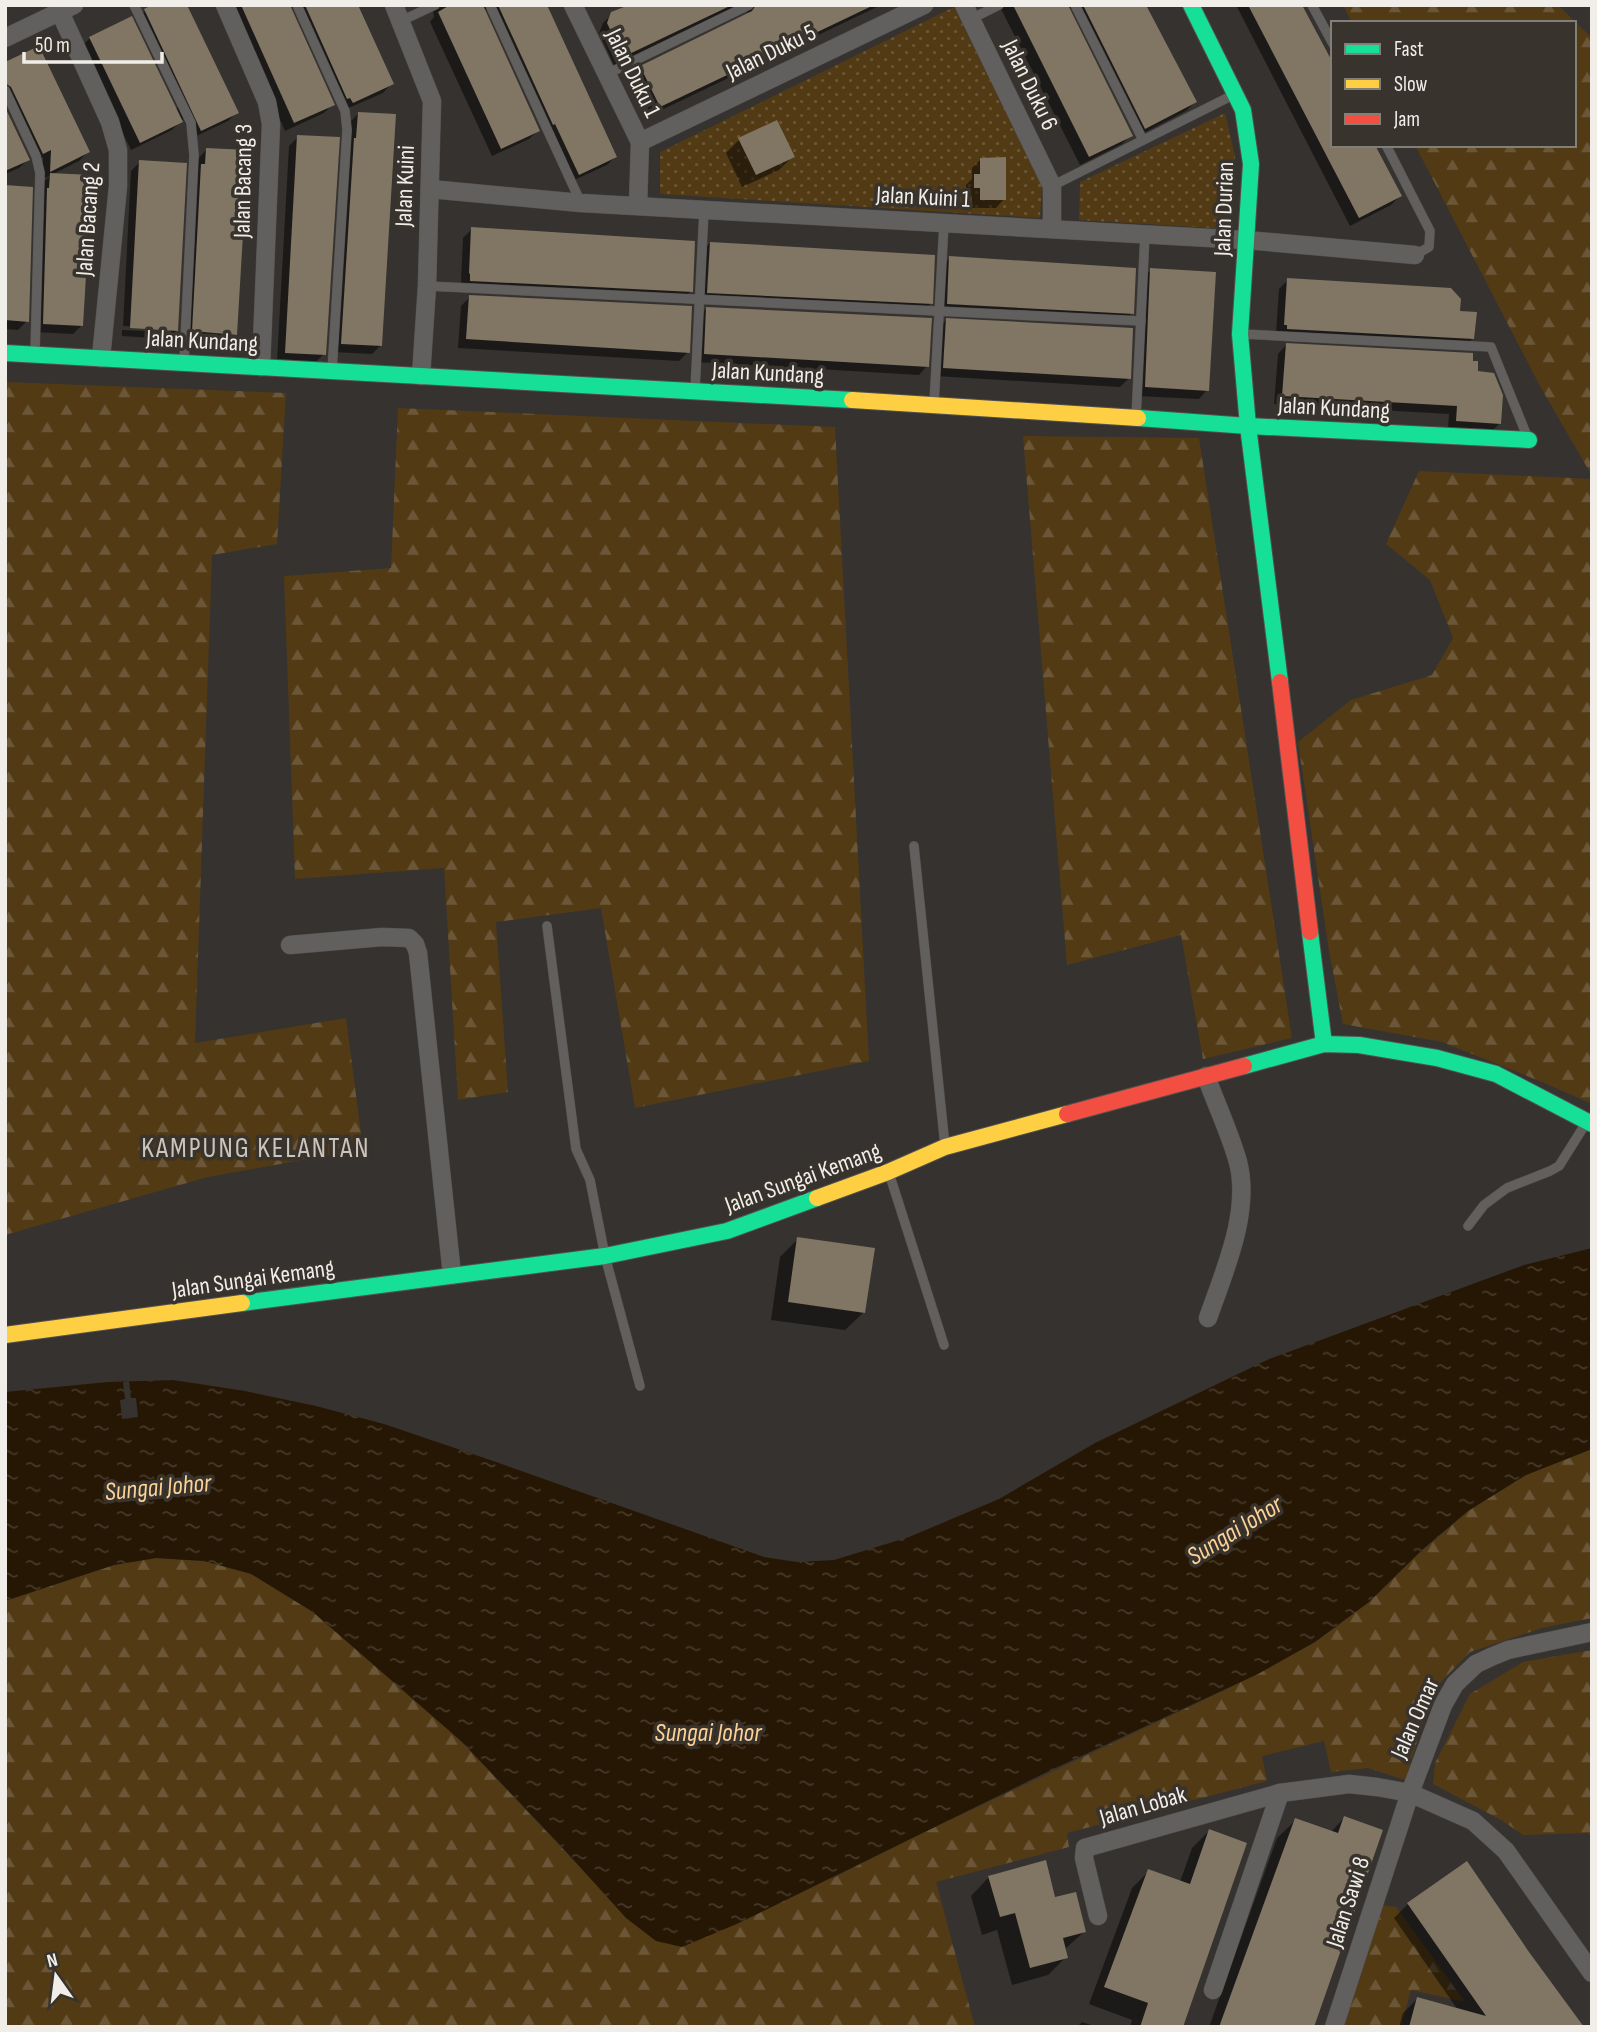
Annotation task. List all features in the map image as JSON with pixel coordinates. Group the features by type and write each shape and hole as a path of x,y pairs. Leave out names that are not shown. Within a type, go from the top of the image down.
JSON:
{"street":[{"name":"Jalan Bacang 3","path":"225,5 267,102 271,124 261,367"},
{"name":"Jalan Duku 1","path":"573,5 640,142 638,205"},
{"name":"Jalan Duku 5","path":"640,142 924,5"},
{"name":"Jalan Durian","path":"1191,5 1243,110 1251,164 1240,334 1248,426 1324,1044"},
{"path":"5,38 67,8"},
{"name":"Jalan Bacang 2","path":"67,8 118,150 118,186 101,358"},
{"name":"Jalan Duku 6","path":"967,12 1052,186"},
{"name":"Jalan Kuini","path":"398,13 432,101 427,286 421,376"},
{"path":"1052,186 1052,229"},
{"name":"Jalan Kuini 1","path":"429,189 582,203 1246,240 1415,255"},
{"name":"Jalan Kundang","path":"5,353 1529,440"},
{"path":"290,944 382,937 409,938 415,944 452,1275"},
{"name":"Jalan Sungai Kemang","path":"5,1335 605,1256 727,1231 888,1172 945,1147 1324,1044 1359,1045 1437,1058 1496,1074 1590,1123"},
{"path":"1206,1076 1238,1163 1242,1193 1234,1246 1208,1318"},
{"name":"Jalan Omar","path":"1410,1793 1443,1705 1466,1671 1508,1650 1592,1632"},
{"name":"Jalan Lobak","path":"1098,1916 1084,1858 1085,1848 1280,1793 1349,1784 1377,1787 1410,1793 1473,1821 1506,1851 1592,1973"},
{"path":"1213,1990 1280,1793"},
{"name":"Jalan Sawi 8","path":"1334,2027 1410,1793"}],"lane":[{"path":"134,5 191,123 194,155 183,363"},
{"path":"297,5 345,111 347,130 332,371"},
{"path":"398,13 435,5"},
{"path":"491,5 582,203"},
{"path":"607,74 749,5"},
{"path":"967,12 999,5"},
{"path":"1075,5 1143,140"},
{"path":"1312,5 1331,40"},
{"path":"5,90 36,156 40,173 34,354"},
{"path":"1052,186 1236,94"},
{"path":"1386,147 1430,231 1429,247 1415,255"},
{"path":"695,391 704,210"},
{"path":"934,406 944,223"},
{"path":"1136,418 1145,234"},
{"path":"427,286 1141,321"},
{"path":"1240,334 1492,346 1529,440"},
{"path":"914,846 945,1147"},
{"path":"547,926 576,1149 590,1180 605,1256 640,1386"},
{"path":"1468,1226 1484,1205 1507,1188 1559,1166 1590,1123"},
{"path":"888,1172 944,1346"}],"green space":[{"path":"1343,5 1558,5 1574,21 1351,21"},
{"path":"954,7 1042,186 1040,218 660,194 660,152"},
{"path":"1576,22 1592,38 1592,476 1540,386 1416,147 1576,147"},
{"path":"1225,113 1235,156 1229,229 1079,220 1080,182"},
{"path":"5,382 286,393 277,544 212,555 195,1043 346,1018 363,1149 208,1177 5,1235"},
{"path":"398,408 835,427 869,1061 635,1108 601,908 496,922 508,1092 458,1100 444,868 295,879 284,576 391,568"},
{"path":"1023,436 1199,438 1292,1038 1203,1059 1181,935 1067,965"},
{"path":"1419,471 1592,479 1592,1104 1442,1042 1343,1024 1329,951 1298,742 1351,700 1432,675 1453,638 1430,580 1386,544"},
{"path":"1592,1449 1592,1618 1542,1628 1470,1652 1433,1690 1405,1780 1368,1768 1331,1772 1324,1741 1262,1756 1267,1781 1067,1833 1069,1847 936,1882 975,2027 5,2027 5,1601 114,1565 156,1558 204,1561 250,1573 313,1612 461,1741 590,1878 833,1878 1231,1687 1315,1642 1369,1602 1468,1511 1526,1475"},
{"path":"1592,1650 1592,1838 1588,1833 1523,1835 1503,1821 1433,1784 1435,1763 1470,1694 1523,1662"},
{"path":"1381,1905 1396,1907 1465,2002 1411,1990 1401,2027 1344,2027"}],"water":[{"name":"Sungai Johor","path":"1592,1248 1592,1449 1526,1475 1468,1511 1423,1549 1369,1602 1315,1642 1258,1674 1049,1771 739,1923 682,1947 656,1941 626,1918 461,1741 313,1612 251,1574 204,1561 156,1558 114,1565 5,1601 5,1392 108,1382 173,1380 245,1391 384,1424 764,1557 797,1562 834,1560 909,1537 999,1499 1095,1443 1269,1359 1524,1265"}],"pier":[{"path":"129,1381 131,1398 136,1398 138,1417 122,1419 120,1400 125,1399 123,1382"}],"building":[{"path":"152,5 187,5 239,113 201,131 144,9"},
{"path":"241,5 290,5 335,105 294,123"},
{"path":"305,5 358,5 394,84 353,103 350,98 347,99"},
{"path":"450,5 483,5 540,131 501,149 438,12"},
{"path":"498,5 547,5 617,157 579,175"},
{"path":"629,5 732,5 623,57 607,23 611,12"},
{"path":"756,5 874,5 660,107 640,66 752,11"},
{"path":"1013,5 1068,5 1133,136 1089,157"},
{"path":"1083,5 1146,5 1197,102 1145,129"},
{"path":"1248,5 1302,5 1331,59 1331,147 1376,147 1402,196 1359,218"},
{"path":"132,16 183,122 140,143 89,37"},
{"path":"39,46 90,152 50,172 51,150 43,154 11,87 5,83 5,62"},
{"path":"5,107 30,160 5,171"},
{"path":"358,112 396,114 382,346 341,344"},
{"path":"777,120 795,157 756,175 738,138"},
{"path":"297,135 340,137 326,355 285,353"},
{"path":"206,148 248,150 237,335 192,331 201,164 205,164"},
{"path":"1006,157 1006,200 980,200 980,188 974,188 974,174 980,174 980,158"},
{"path":"139,160 187,163 178,331 130,328"},
{"path":"50,173 92,175 83,326 43,324 47,188"},
{"path":"5,185 33,187 29,322 5,320"},
{"path":"471,227 695,241 693,292 470,281"},
{"path":"710,242 935,255 933,304 707,293"},
{"path":"949,256 1136,268 1134,314 947,304"},
{"path":"1150,268 1216,272 1209,391 1145,387"},
{"path":"1287,278 1451,288 1461,299 1460,311 1477,312 1474,339 1287,329 1287,325 1284,325"},
{"path":"469,295 692,306 690,353 466,339"},
{"path":"706,307 932,318 929,367 704,354"},
{"path":"946,318 1133,328 1131,379 943,368"},
{"path":"1286,343 1473,353 1473,361 1478,361 1478,371 1494,373 1503,395 1501,424 1456,421 1457,406 1282,396"},
{"path":"797,1237 875,1248 865,1313 788,1302"},
{"path":"1344,1816 1383,1830 1314,2027 1219,2027 1295,1818 1338,1833"},
{"path":"1209,1829 1247,1843 1183,2027 1140,2027 1148,2003 1104,1987 1148,1869 1190,1884"},
{"path":"1046,1860 1055,1897 1076,1892 1086,1932 1063,1938 1068,1958 1030,1968 1015,1913 1000,1917 988,1876"},
{"path":"1467,1861 1584,2027 1409,2027 1417,1997 1486,2016 1407,1903"}],"traffic: fast":[{"path":"1191,5 1243,110 1251,164 1240,334 1248,426 1280,682"},
{"path":"5,353 852,400"},
{"path":"1138,418 1529,440"},
{"path":"1310,932 1324,1044"},
{"path":"1244,1066 1324,1044 1359,1045 1437,1058 1496,1074 1592,1124"},
{"path":"242,1303 605,1256 727,1231 817,1198"}],"traffic: slow":[{"path":"852,400 1138,418"},
{"path":"817,1198 888,1172 945,1147 1067,1114"},
{"path":"5,1335 242,1303"}],"traffic: jam":[{"path":"1280,682 1310,932"},
{"path":"1067,1114 1244,1066"}],"district":[{"name":"KAMPUNG KELANTAN","path":"256,1148"}]}
